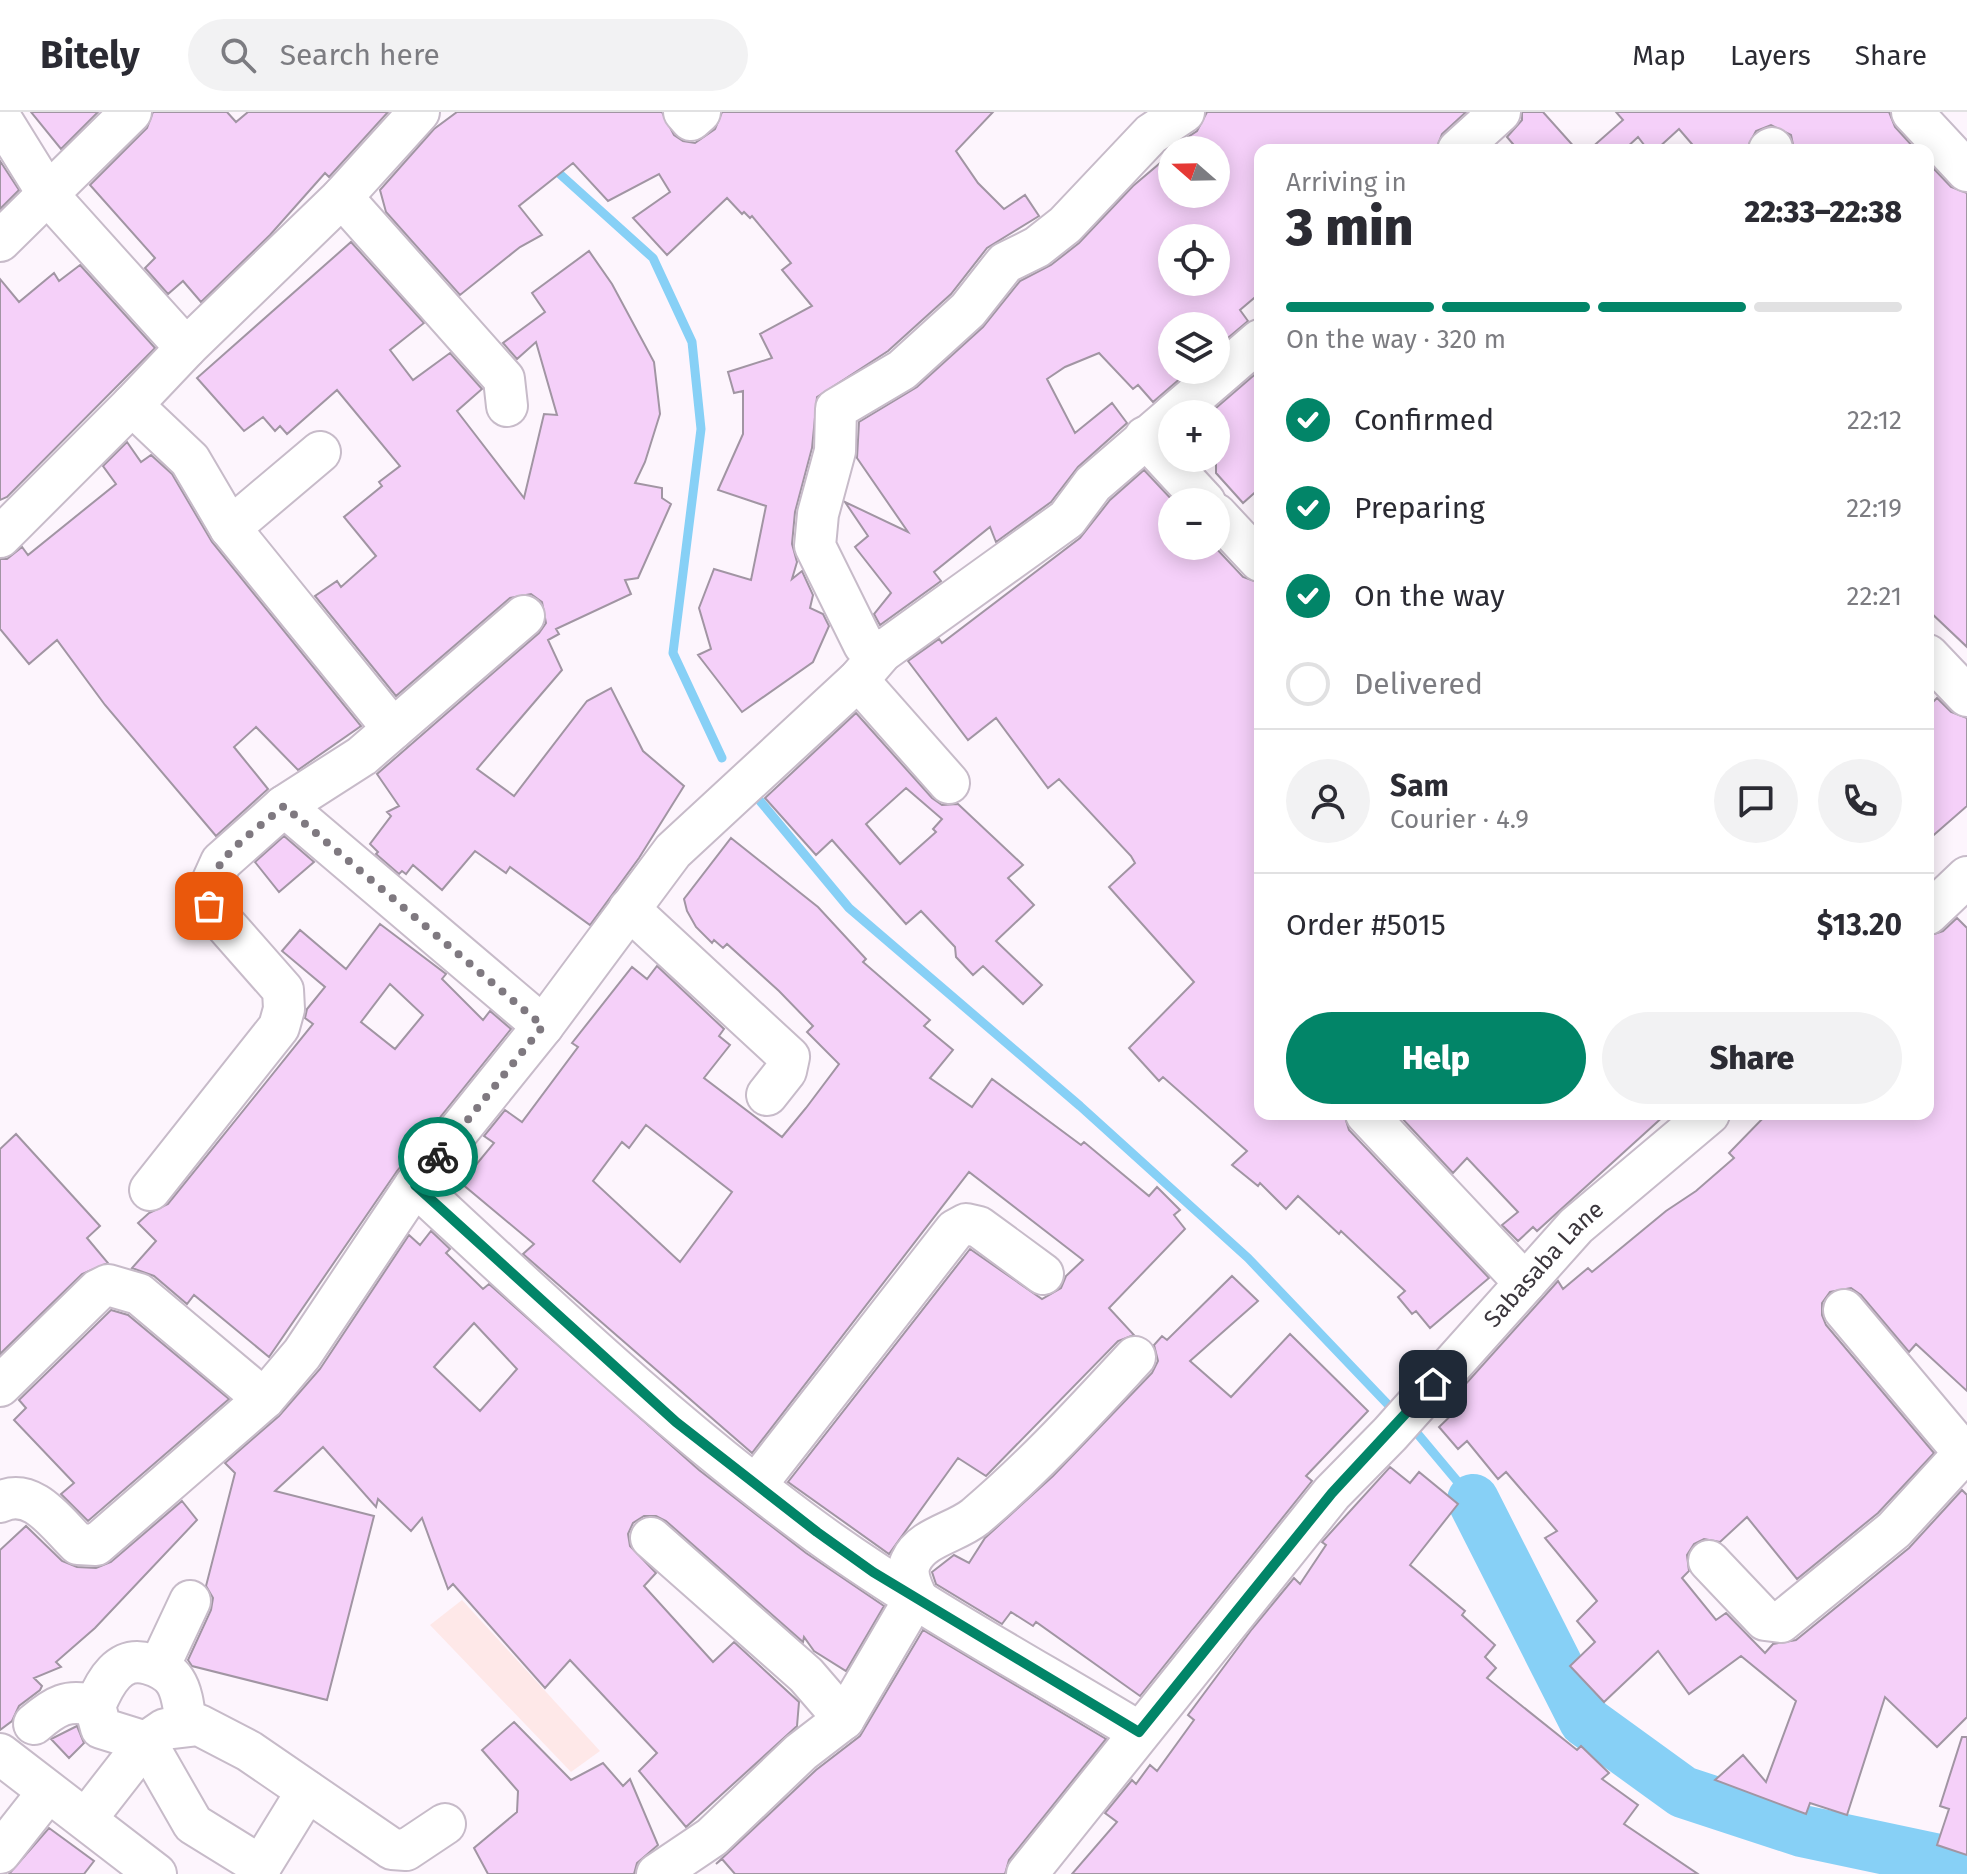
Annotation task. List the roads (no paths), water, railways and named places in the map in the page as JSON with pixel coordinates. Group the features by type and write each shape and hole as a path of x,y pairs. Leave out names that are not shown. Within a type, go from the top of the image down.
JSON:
{"street":[{"path":"0,241 131,112"},
{"path":"0,537 186,348 342,197 419,112"},
{"path":"684,112 691,120 700,112"},
{"path":"949,783 870,666 864,645 815,546 818,514 835,451 836,409 902,370 968,310 1005,263 1037,247 1065,225 1151,134 1184,112"},
{"path":"1465,144 1500,112"},
{"path":"1912,112 1967,171"},
{"path":"0,117 49,196 186,348"},
{"path":"342,197 504,379 507,406"},
{"path":"1190,400 1254,345"},
{"path":"132,405 190,460 230,528 393,729"},
{"path":"0,1502 20,1497 34,1501 78,1544 96,1545 264,1399 302,1354 415,1185 543,1026 673,851 870,666 1067,519 1093,484 1158,427"},
{"path":"230,528 320,452"},
{"path":"1230,529 1254,555"},
{"path":"150,1190 279,1027 284,1009 283,990 209,906 207,893 221,862 284,806 362,756 524,616"},
{"path":"1934,661 1967,696"},
{"path":"284,806 543,1026"},
{"path":"629,909 789,1057 786,1071 767,1095"},
{"path":"1372,1120 1525,1283"},
{"name":"Sabasaba Lane","path":"1027,1874 1332,1493 1402,1420 1576,1226 1702,1120"},
{"path":"415,1185 676,1422 756,1485 873,1572 1139,1732"},
{"path":"756,1485 955,1230 966,1224 979,1227 1043,1274"},
{"path":"0,1386 98,1290 108,1285 139,1294 264,1399"},
{"path":"1709,1561 1765,1620 1781,1622 1894,1530 1966,1452 1844,1310"},
{"path":"916,1596 909,1580 911,1561 931,1540 961,1528 1023,1476 1135,1357"},
{"path":"651,1538 806,1675 844,1719"},
{"path":"657,1874 698,1862 801,1752 844,1719 916,1596"},
{"path":"159,1667 190,1601"},
{"path":"186,1725 180,1690 159,1667 144,1662 120,1667 111,1674 95,1706 101,1728 146,1742 193,1824 258,1870 307,1791"},
{"path":"34,1724 55,1706 78,1701 95,1706"},
{"path":"86,1819 146,1742 165,1729 186,1725 211,1729 399,1851 415,1845 445,1824"},
{"path":"0,1754 156,1874"},
{"path":"0,1853 48,1792"}],"waterway":[{"path":"552,167 653,258 692,342 701,429 673,653 722,758"},
{"path":"760,801 849,908 1080,1106 1248,1258 1396,1413"},
{"path":"1411,1426 1473,1500"},
{"path":"1473,1500 1585,1721 1683,1792 1802,1831 1948,1862 1967,1870"}]}
